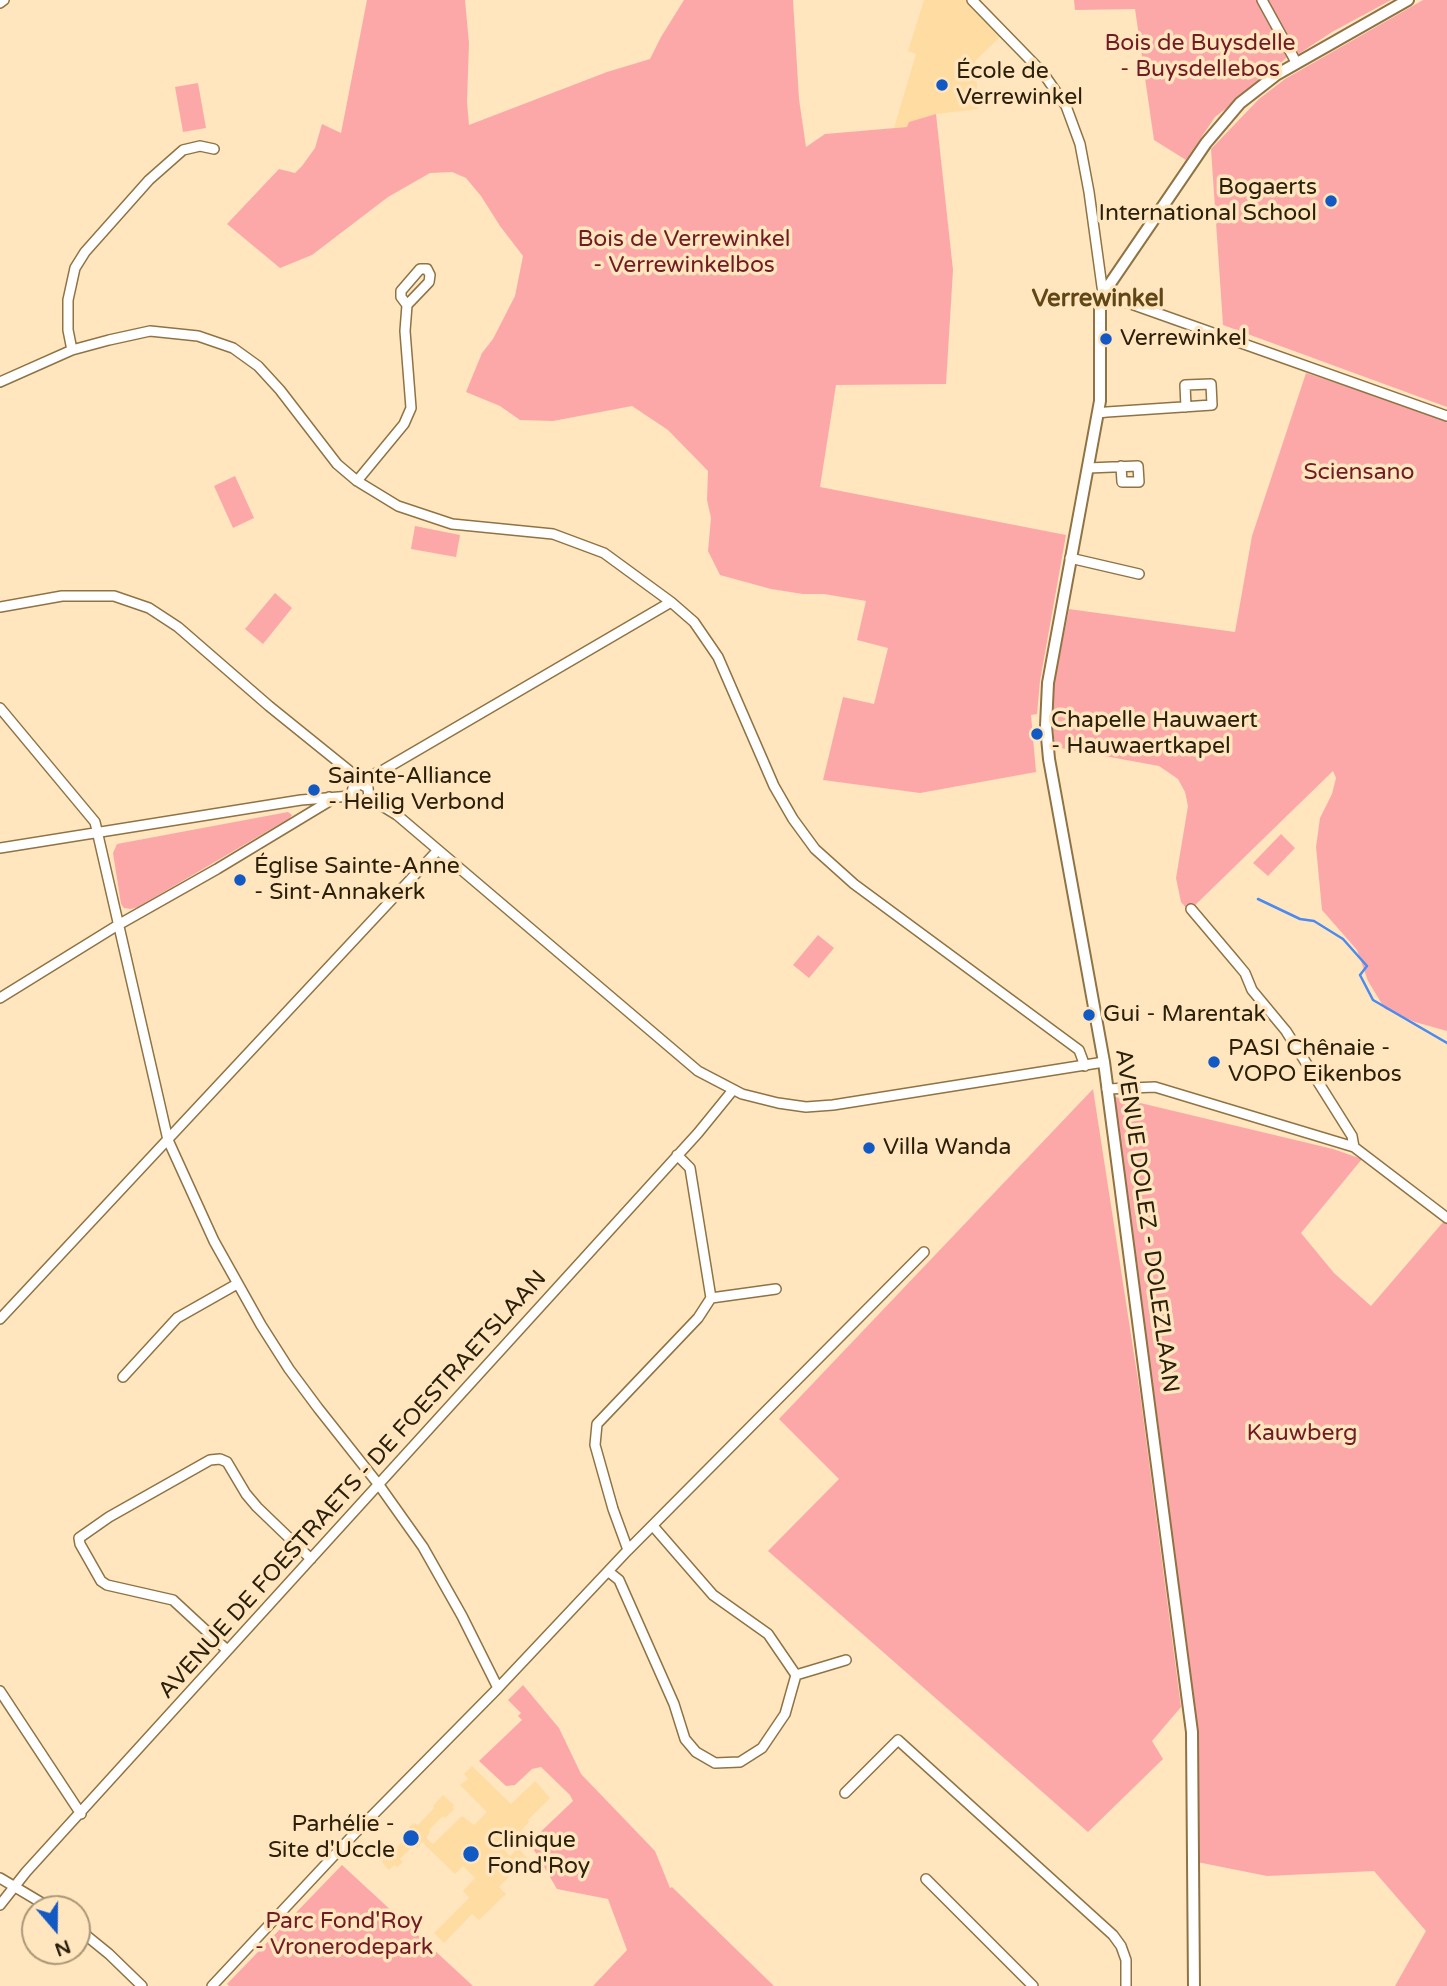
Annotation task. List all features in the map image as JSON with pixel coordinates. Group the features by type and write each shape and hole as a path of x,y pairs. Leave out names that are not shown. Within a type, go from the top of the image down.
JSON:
{"street":[{"path":"0,3 5,0"},
{"name":"AVENUE DOLEZ - DOLEZLAAN","path":"972,0 1043,73 1066,106 1080,144 1103,294 1100,309 1098,412 1050,670 1046,726 1054,793 1104,1062 1192,1732 1194,1986"},
{"path":"1262,0 1296,62"},
{"path":"1408,0 1296,62 1259,87 1206,143 1103,294 1447,416"},
{"path":"72,351 68,330 68,300 75,268 85,252 149,180 183,150 200,146 214,149"},
{"path":"357,481 404,424 411,408 405,331 407,305"},
{"path":"0,382 72,351 150,331 198,335 233,348 258,366 337,464 357,481 398,506 452,524 553,534 604,553 694,622 718,657 774,786 815,849 854,884 1079,1050 1085,1066"},
{"path":"1098,412 1186,407"},
{"path":"1088,468 1121,466"},
{"path":"1070,558 1139,574"},
{"path":"0,607 62,596 114,596 149,608 178,627 345,769 356,788 359,803 369,794 380,772"},
{"path":"0,848 329,797 356,788 371,775 671,602"},
{"path":"0,708 95,822 168,1140 237,1284 289,1369 379,1485 442,1578 498,1688"},
{"path":"356,788 369,794 397,815 698,1071 733,1090 778,1103 806,1107 833,1105 1104,1062"},
{"path":"0,998 118,925 328,802 329,797"},
{"path":"0,1319 438,849"},
{"path":"1191,909 1245,973 1252,990 1286,1031 1352,1136 1354,1147"},
{"path":"1107,1089 1155,1087 1354,1147 1447,1218"},
{"name":"AVENUE DE FOESTRAETS - DE FOESTRAETSLAAN","path":"0,1905 733,1090"},
{"path":"628,1550 595,1445 597,1424 698,1318 711,1298 690,1168 677,1155"},
{"path":"212,1986 356,1832 498,1688 628,1550 924,1252"},
{"path":"123,1377 177,1318 237,1284"},
{"path":"711,1298 776,1289"},
{"path":"227,1650 173,1600 101,1581 79,1544 79,1538 109,1517 210,1460 220,1459 228,1462 246,1494 257,1507 311,1559"},
{"path":"653,1526 713,1595 768,1634 796,1675"},
{"path":"609,1572 619,1580 674,1704 685,1739 696,1752 715,1762 740,1762 762,1748 785,1714 796,1675"},
{"path":"796,1675 846,1660"},
{"path":"0,1691 80,1814"},
{"path":"845,1793 898,1740 1113,1935 1126,1960 1126,1986"},
{"path":"0,1878 29,1895"},
{"path":"926,1879 1030,1985"},
{"path":"91,1939 142,1986"}],"shaded area":[{"name":"École de Verrewinkel","path":"924,0 966,0 1001,36 975,61 979,109 936,114 910,122 908,127 894,128 916,54 908,51"},
{"name":"Clinique Fond'Roy","path":"472,1766 511,1804 535,1781 550,1798 520,1832 511,1836 509,1834 499,1844 510,1856 518,1848 527,1858 499,1887 506,1894 479,1920 472,1914 444,1943 434,1933 469,1898 463,1891 475,1878 463,1866 455,1874 422,1842 417,1848 414,1845 400,1859 403,1862 397,1867 394,1865 389,1870 382,1862 390,1849 393,1851 410,1834 406,1830 414,1823 418,1825 443,1795 454,1805 454,1809 429,1830 426,1838 433,1844 462,1816 474,1825 487,1812 460,1785 468,1779 464,1774"}],"green space":[{"name":"Bois de Verrewinkel - Verrewinkelbos","path":"367,0 465,0 469,43 469,125 607,72 650,59 684,0 793,0 799,99 806,147 825,134 907,127 909,122 936,114 953,270 946,384 836,385 820,487 1066,535 1040,681 1037,714 1031,715 1036,772 920,793 823,780 843,697 874,704 888,648 857,640 866,601 771,589 720,575 708,551 711,518 707,500 708,471 668,430 632,406 553,421 520,420 500,406 466,392 482,353 493,339 515,296 523,256 466,178 452,172 430,173 388,197 312,255 280,268 227,224 279,169 295,173 302,166 315,148 322,124 341,133"},
{"name":"Bois de Buysdelle - Buysdellebos","path":"1074,0 1391,0 1332,32 1294,57 1287,57 1263,80 1215,117 1186,160 1154,140 1135,9 1075,10"},
{"name":"Bogaerts International School","path":"1423,0 1447,0 1447,407 1223,325 1211,149 1259,99 1285,79"},
{"path":"198,83 206,128 183,132 175,87"},
{"name":"Sciensano","path":"1306,373 1447,419 1447,1031 1415,1022 1385,1009 1368,981 1357,950 1322,910 1316,847 1320,818 1332,794 1336,778 1333,771 1189,911 1181,902 1176,878 1188,806 1178,779 1159,766 1055,747 1053,689 1069,609 1235,632 1252,536"},
{"path":"235,476 254,518 233,528 214,486"},
{"path":"415,526 460,535 456,557 411,549"},
{"path":"275,593 292,608 263,644 245,629"},
{"path":"288,812 292,815 290,818 138,907 124,908 121,904 113,853 117,844"},
{"path":"1281,834 1295,848 1268,876 1253,863"},
{"path":"818,935 834,948 809,978 793,965"},
{"path":"1093,1089 1140,1393 1181,1707 1152,1741 1163,1759 1088,1832 768,1551 839,1479 779,1419"},
{"name":"Kauwberg","path":"1111,1096 1333,1149 1362,1159 1301,1233 1334,1273 1371,1306 1444,1221 1447,1223 1447,1986 1395,1986 1426,1931 1374,1871 1267,1876 1197,1862 1197,1747"},
{"path":"523,1685 559,1728 581,1774 655,1851 670,1888 774,1986 593,1986 627,1950 608,1899 557,1889 534,1850 532,1840 573,1801 570,1795 541,1767 532,1769 515,1785 506,1786 479,1761 522,1720 518,1716 521,1713 508,1700"},
{"name":"Parc Fond'Roy - Vronerodepark","path":"342,1865 473,1986 229,1986 227,1984"}],"waterway":[{"path":"1258,899 1300,919 1314,921 1343,939 1367,966 1360,975 1373,1000 1447,1043"}],"place":[{"name":"École de Verrewinkel","path":"942,85"},
{"name":"Bogaerts International School","path":"1331,201"},
{"name":"Verrewinkel","path":"1106,339"},
{"name":"Chapelle Hauwaert - Hauwaertkapel","path":"1037,734"},
{"name":"Sainte-Alliance - Heilig Verbond","path":"314,790"},
{"name":"Église Sainte-Anne - Sint-Annakerk","path":"240,880"},
{"name":"Gui - Marentak","path":"1089,1015"},
{"name":"PASI Chênaie - VOPO Eikenbos","path":"1214,1062"},
{"name":"Villa Wanda","path":"869,1148"},
{"name":"Parhélie - Site d'Uccle","path":"411,1838"},
{"name":"Clinique Fond'Roy","path":"471,1854"}],"district":[{"name":"Verrewinkel","path":"1098,300"}]}
